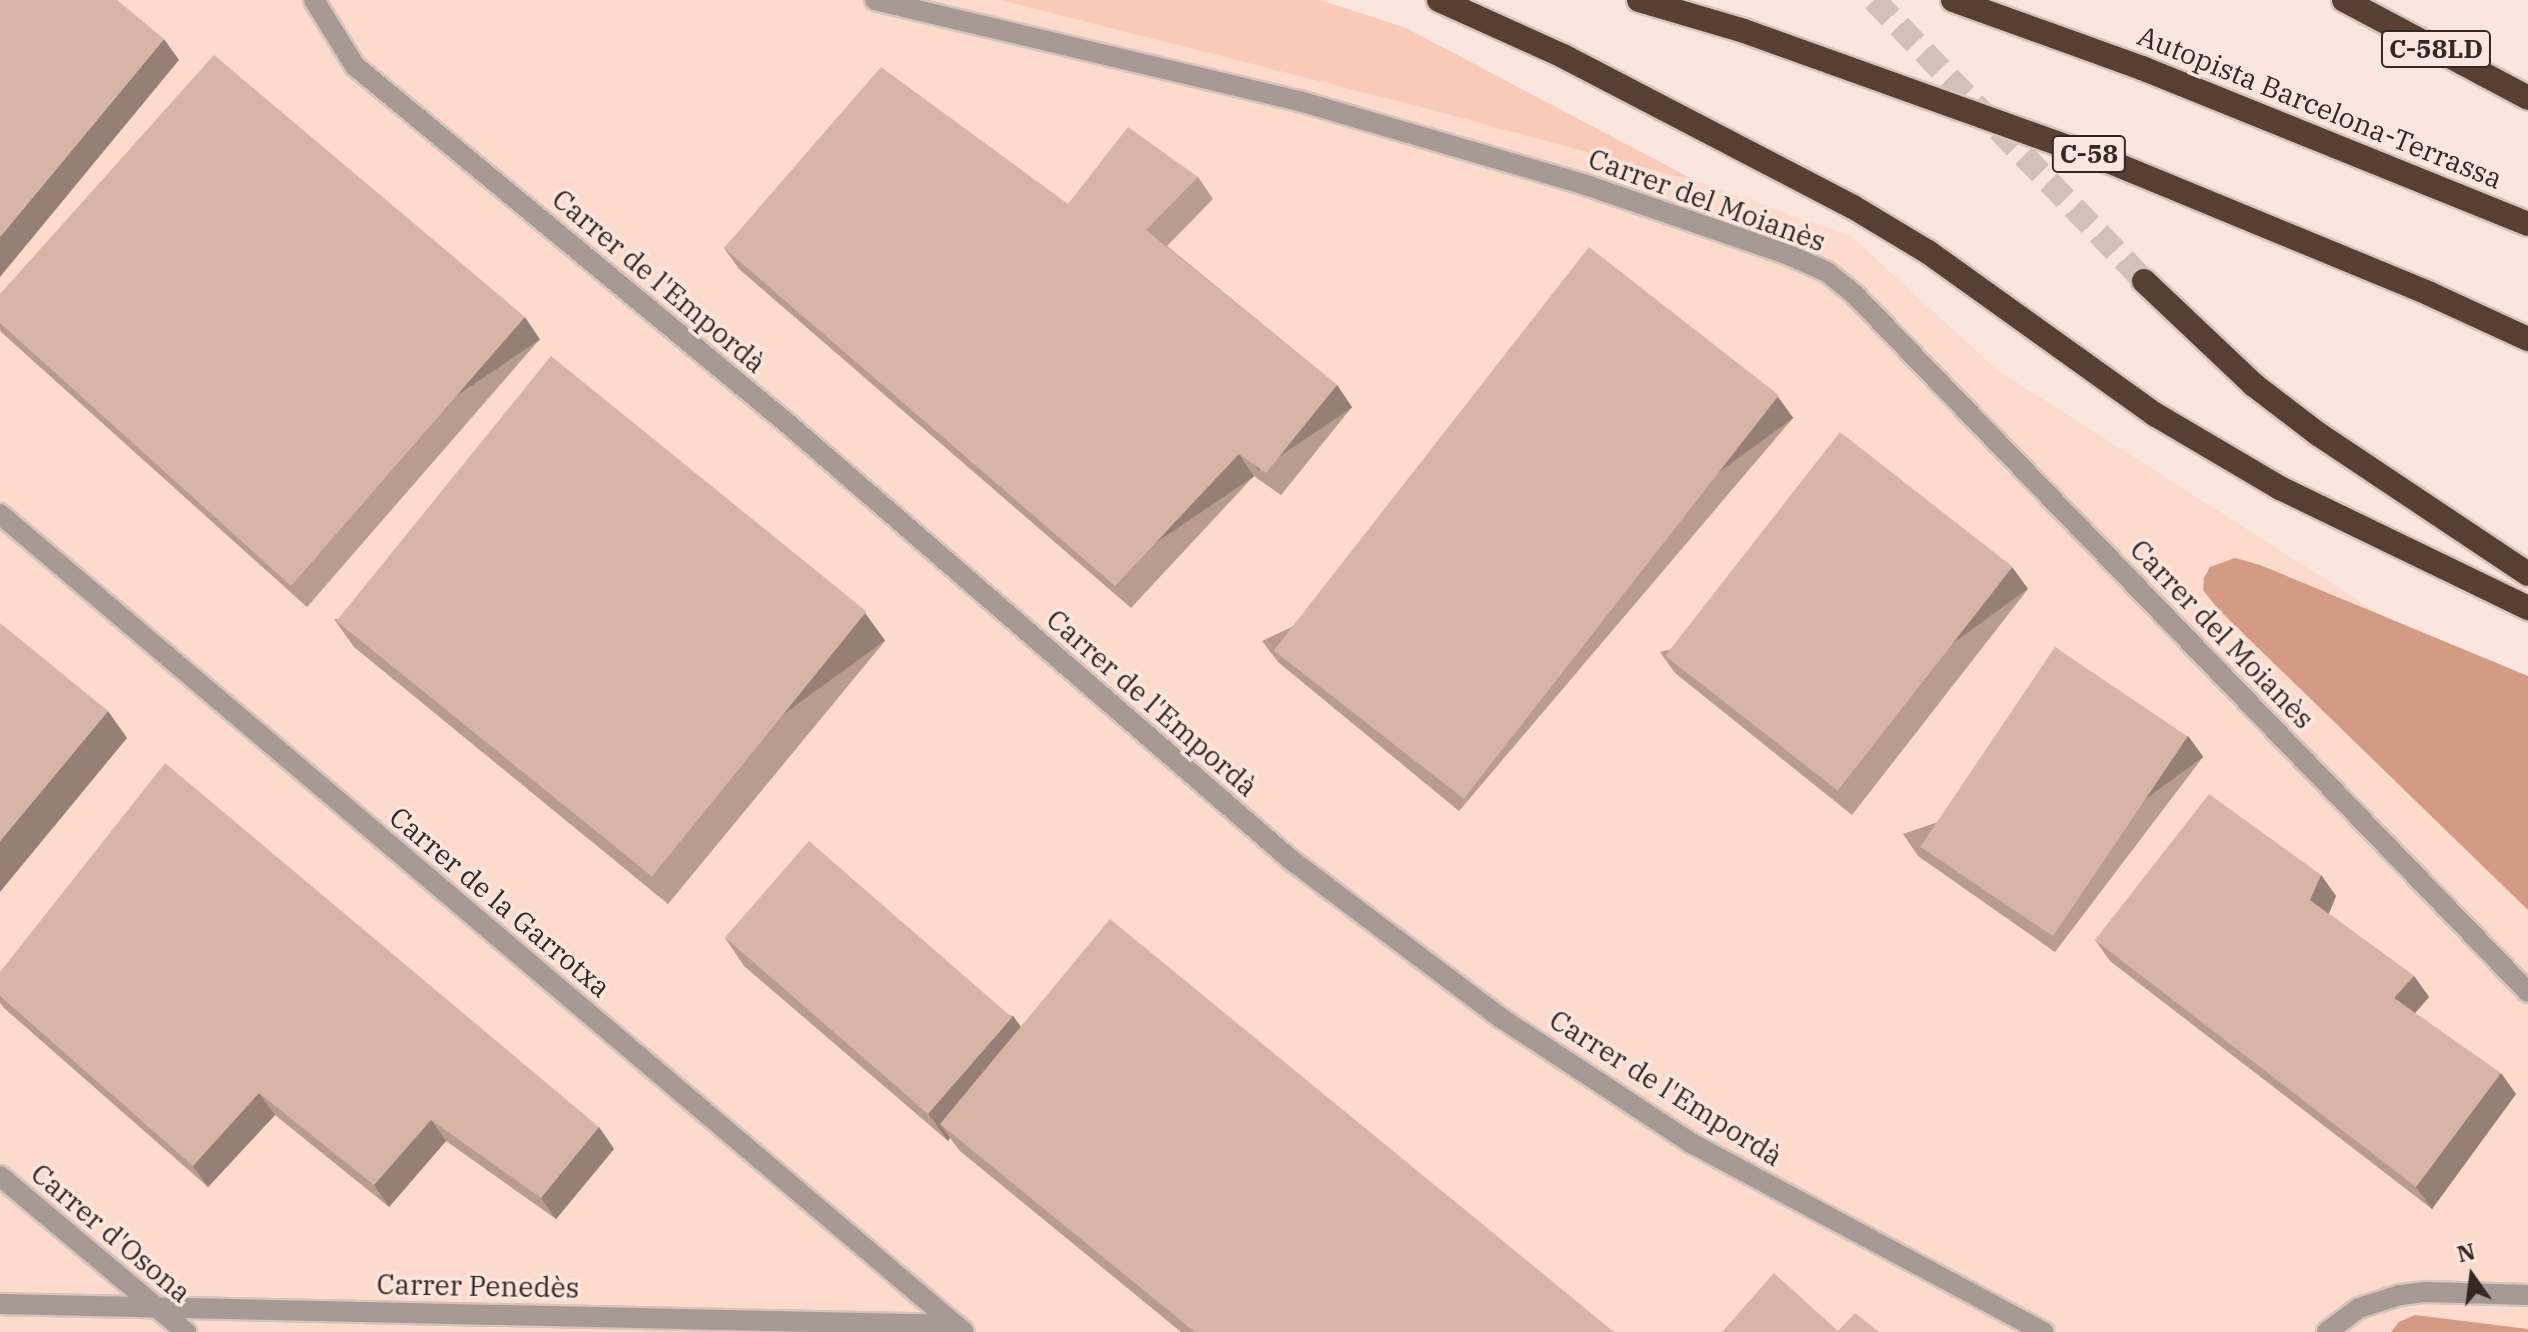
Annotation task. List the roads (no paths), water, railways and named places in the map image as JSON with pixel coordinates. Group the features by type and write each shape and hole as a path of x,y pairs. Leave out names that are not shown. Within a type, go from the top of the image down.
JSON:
{"highway":[{"path":"1439,0 1563,56 1853,207 1928,252 2156,415 2280,488 2528,608"},
{"name":"C-58","path":"1639,0 1744,31 2108,161 2430,294 2528,339"},
{"name":"Autopista Barcelona-Terrassa","path":"1953,0 2142,68 2528,224"},
{"name":"C-58LD","path":"2344,0 2528,98"},
{"path":"2144,281 2254,385 2318,434 2528,574"}],"street":[{"name":"Carrer de l'Empordà","path":"314,0 355,66 788,424 1290,859 1501,1018 1691,1143 2043,1332"},
{"name":"Carrer del Moianès","path":"875,0 1299,101 1583,184 1789,255 1827,272 1867,306 2528,992"},
{"name":"Carrer de la Garrotxa","path":"0,514 960,1328"},
{"name":"Carrer d'Osona","path":"0,1176 186,1332"},
{"path":"2327,1332 2359,1308 2400,1295 2426,1292 2528,1295"},
{"name":"Carrer Penedès","path":"0,1304 960,1328"}],"tunnel":[{"path":"1874,0 2144,281"}]}
